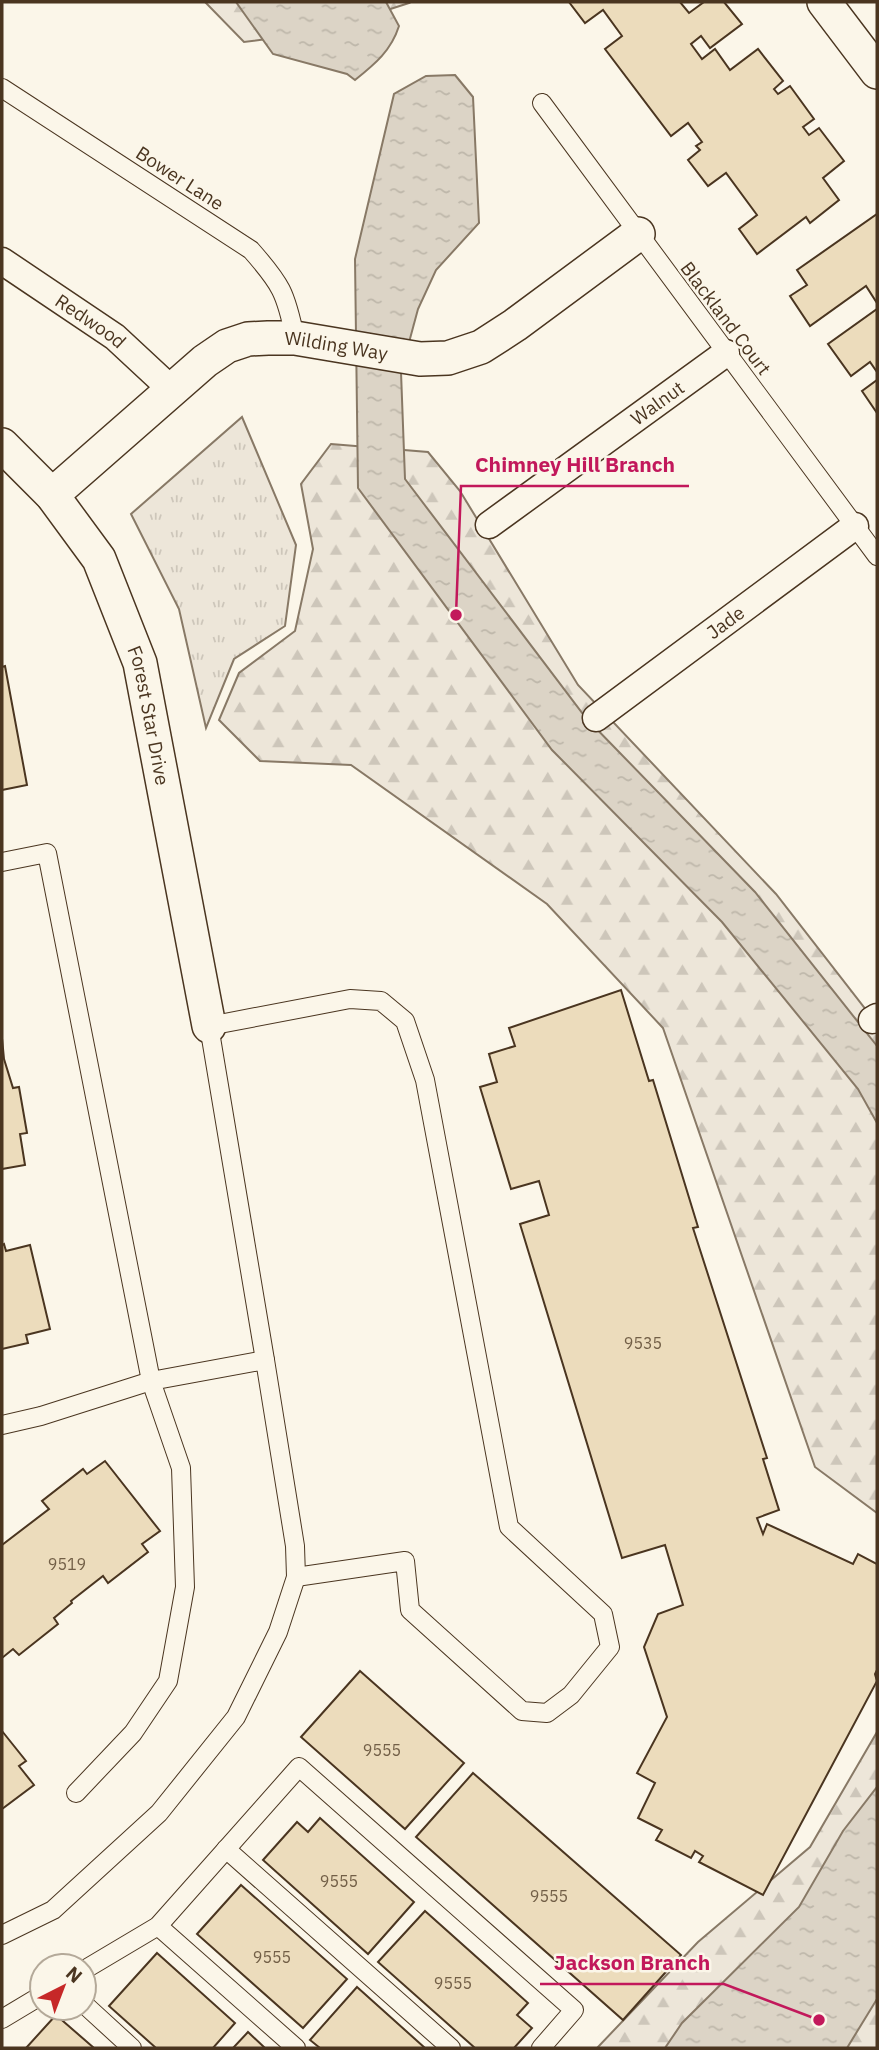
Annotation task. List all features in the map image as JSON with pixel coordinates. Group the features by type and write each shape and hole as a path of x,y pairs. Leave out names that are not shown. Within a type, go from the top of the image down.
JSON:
{"street":[{"path":"824,2 877,72"},
{"name":"Wilding Way","path":"52,495 205,361 227,346 248,339 309,341 420,359 448,358 481,347 515,325 638,234"},
{"name":"Redwood","path":"2,261 115,337 172,390"},
{"name":"Walnut","path":"489,526 726,353"},
{"name":"Forest Star Drive","path":"2,445 52,495 99,559 140,663 209,1027"},
{"name":"Jade","path":"596,718 855,527"}],"lane":[{"name":"Bower Lane","path":"2,88 251,250 279,283 309,341"},
{"name":"Blackland Court","path":"542,103 877,556"},
{"path":"2,862 47,853 151,1381 181,1468 185,1587 167,1681 133,1734 76,1793"},
{"path":"2,1935 53,1910 159,1813 236,1717 278,1632 296,1577 295,1546 209,1027 350,999 381,1001 405,1021 425,1080 509,1527 603,1614 610,1647 571,1695 547,1713 522,1711 410,1610 405,1561 296,1577"},
{"path":"2,1425 41,1416 151,1381 265,1360"},
{"path":"98,1962 158,1926 299,1768 574,2010 541,2048"},
{"path":"226,1849 451,2048"},
{"path":"158,1926 296,2048"},
{"path":"2,2019 28,2003"},
{"path":"98,2017 132,2048"}],"green space":[{"path":"205,2 409,3 319,32 244,42"},
{"path":"242,417 296,545 285,626 234,659 206,728 179,609 131,514"},
{"path":"331,444 428,452 460,491 578,685 776,894 877,1024 877,1513 815,1467 663,1028 547,904 351,765 260,761 219,720 239,673 295,631 313,549 301,484"},
{"path":"877,1732 877,2048 597,2048 698,1942 810,1847"}],"water":[{"path":"236,2 386,2 399,26 387,50 355,80 347,74 273,54"},
{"path":"455,75 473,97 479,223 436,270 418,309 401,372 405,479 586,718 755,892 877,1046 877,1123 858,1089 722,922 552,750 358,488 355,259 394,94 426,76"},
{"path":"877,1787 877,1999 847,2048 665,2048 682,2023 799,1907 843,1831"}],"building":[{"path":"569,2 680,2 689,13 704,2 724,2 742,24 710,48 701,36 691,44 702,59 715,49 730,70 758,49 783,81 774,89 778,94 790,86 814,119 803,127 809,135 819,128 844,161 823,178 839,200 810,223 806,217 757,254 739,229 757,215 726,173 708,186 688,160 700,150 696,146 702,142 688,123 671,136 605,49 622,36 603,10 585,23"},
{"path":"877,214 877,303 866,286 810,326 790,296 807,285 797,270"},
{"path":"877,309 877,372 870,362 851,376 828,344"},
{"path":"877,380 877,413 862,391"},
{"path":"5,666 27,785 2,790 2,667"},
{"path":"621,990 649,1081 653,1080 698,1227 693,1228 767,1458 763,1459 779,1510 757,1518 763,1534 767,1524 853,1564 858,1554 877,1564 877,1681 763,1895 699,1862 703,1856 695,1851 691,1858 656,1840 662,1830 638,1818 655,1783 637,1773 667,1717 644,1647 658,1614 683,1605 665,1545 622,1558 520,1224 549,1215 539,1181 511,1189 480,1087 497,1082 489,1054 515,1046 509,1028"},
{"path":"2,1038 4,1059 13,1088 19,1087 27,1133 20,1134 25,1165 2,1169"},
{"path":"4,1244 6,1251 30,1245 50,1329 26,1335 28,1343 2,1349 2,1245"},
{"path":"105,1461 160,1531 142,1544 148,1552 108,1583 103,1576 71,1601 72,1603 54,1618 58,1624 19,1655 13,1649 2,1658 2,1545 49,1509 42,1501 83,1469 87,1474"},
{"path":"360,1671 464,1763 405,1829 301,1737"},
{"path":"2,1731 26,1761 19,1766 34,1785 2,1809"},
{"path":"473,1773 681,1955 623,2020 416,1837"},
{"path":"320,1818 414,1902 368,1954 263,1860 297,1822 308,1832"},
{"path":"241,1885 347,1979 303,2028 197,1934"},
{"path":"425,1911 528,2003 517,2015 532,2028 514,2048 475,2048 378,1962"},
{"path":"157,1953 235,2023 213,2048 156,2048 109,2006"},
{"path":"357,1987 425,2048 320,2048 310,2040"},
{"path":"50,2022 64,2022 94,2048 26,2048"},
{"path":"248,2032 265,2048 233,2048"}],"place":[{"name":"Chimney Hill Branch","path":"456,615"},
{"name":"Jackson Branch","path":"819,2020"}]}
